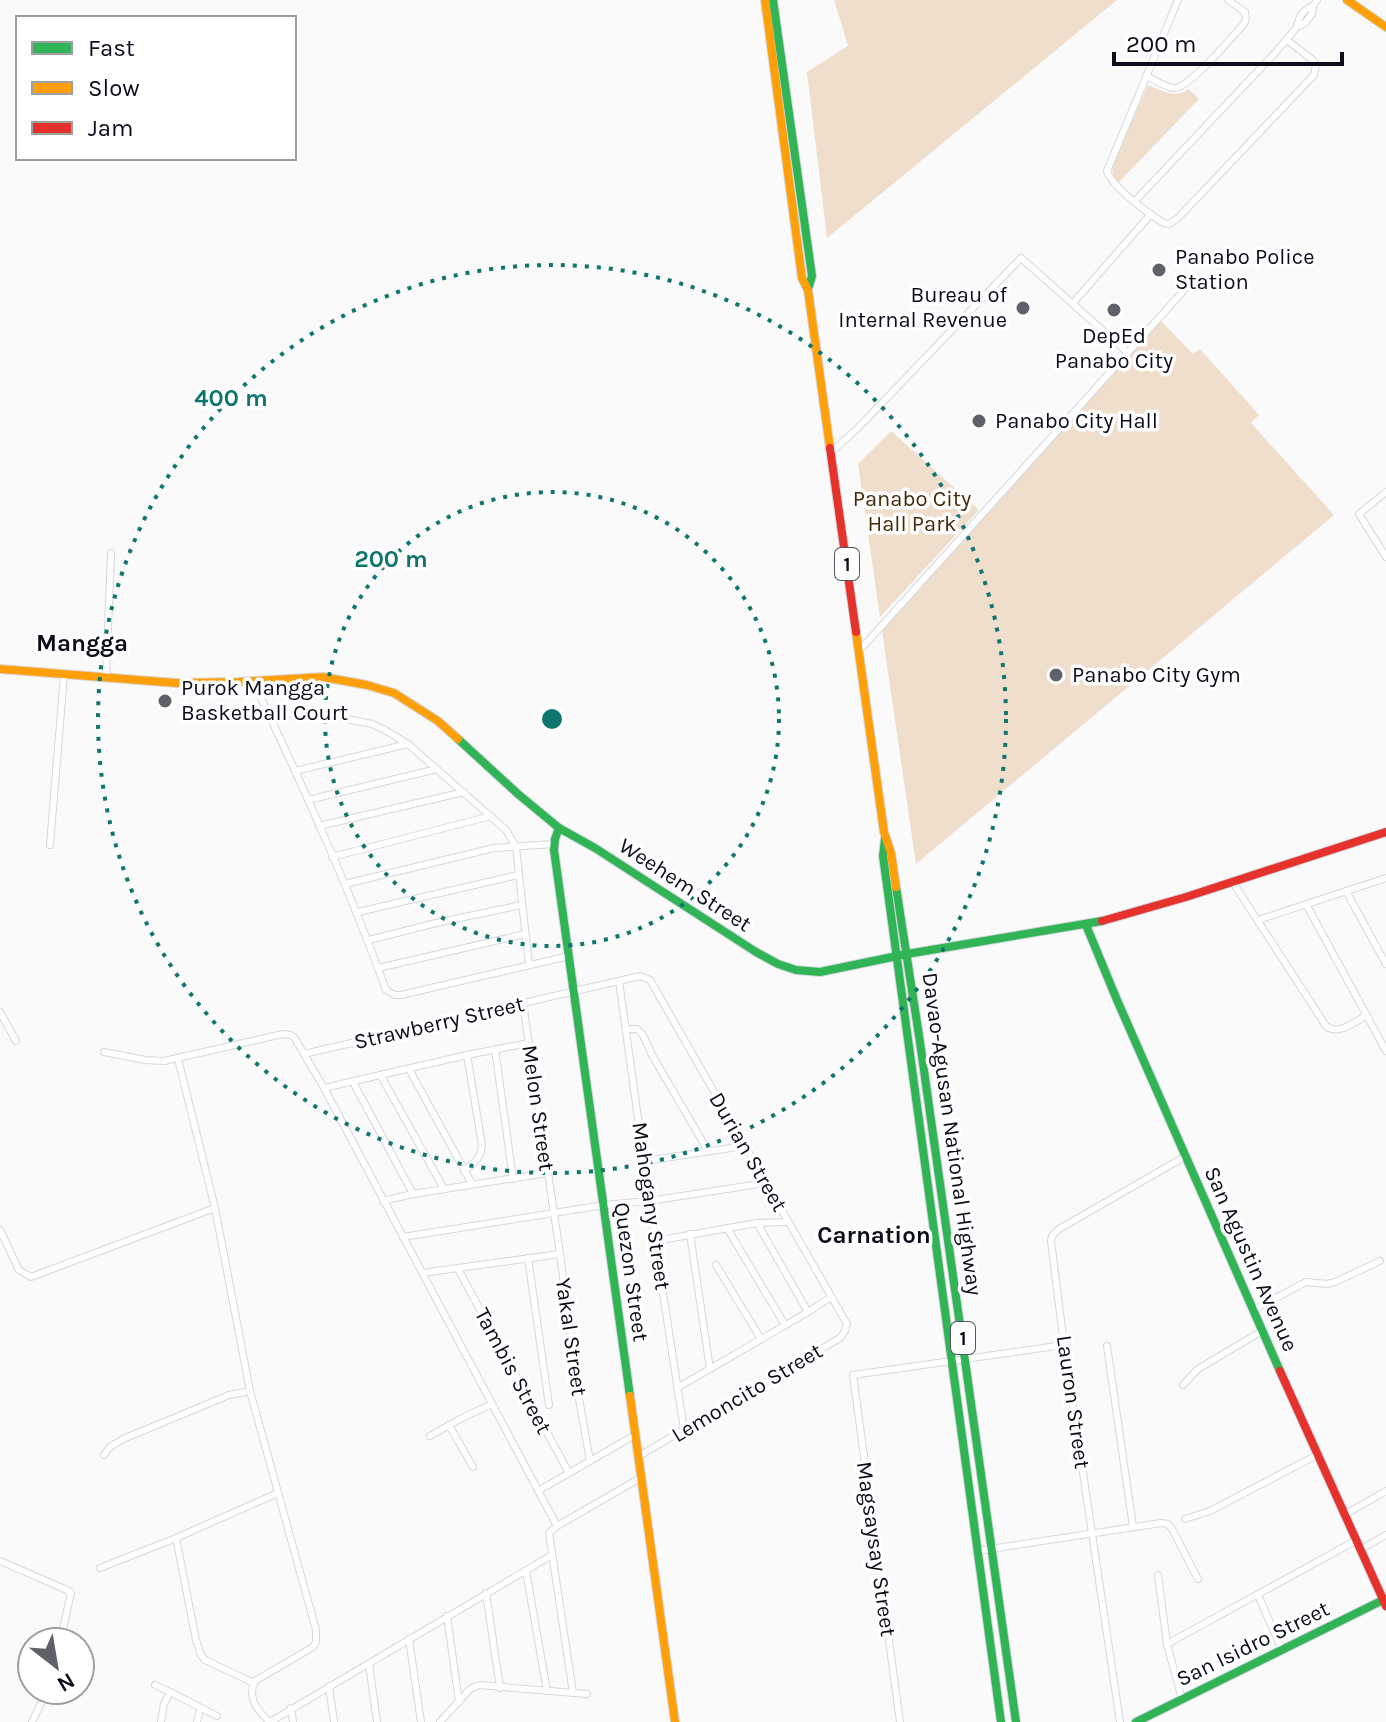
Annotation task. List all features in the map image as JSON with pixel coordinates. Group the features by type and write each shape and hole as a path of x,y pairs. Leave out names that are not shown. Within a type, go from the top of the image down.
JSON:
{"main road":[{"name":"Davao-Agusan National Highway","path":"765,0 779,65"},
{"name":"Davao-Agusan National Highway","path":"773,0 802,278 808,290 885,838 891,853 907,954 1016,1722"},
{"path":"1347,0 1386,27"},
{"name":"Weehem Street","path":"0,669 176,683 323,677 394,693 438,721 559,828 756,952 796,970 820,972 907,954 1086,925 1386,832"},
{"name":"Quezon Street","path":"559,828 554,844 675,1722"},
{"name":"Davao-Agusan National Highway","path":"885,838 883,856 896,957 1001,1722"},
{"name":"San Agustin Avenue","path":"1086,925 1262,1331 1385,1602"},
{"path":"941,1285 955,1283"},
{"path":"956,1392 970,1391"},
{"name":"San Isidro Street","path":"1136,1722 1385,1602"},
{"path":"997,1691 1012,1689"}],"street":[{"path":"1178,0 1107,171 1114,184 1164,223 1169,224 1178,218 1314,75 1314,61 1287,40"},
{"path":"1146,76 1173,88 1179,88 1190,80 1244,24 1245,12 1228,0"},
{"path":"1135,201 1287,40 1305,9 1315,3"},
{"path":"1073,303 1151,214"},
{"path":"831,452 857,429 1021,258 1127,352"},
{"path":"859,651 1195,278"},
{"path":"1385,555 1359,514 1386,492"},
{"path":"106,678 111,553"},
{"path":"50,845 64,675"},
{"path":"253,681 358,912 386,990 395,995 569,956"},
{"path":"267,712 319,715 372,724 385,730 408,744 506,830 516,847 529,965"},
{"path":"295,771 408,744"},
{"path":"308,800 437,769"},
{"path":"319,826 464,792"},
{"path":"332,857 491,816"},
{"path":"345,884 494,848 554,844"},
{"path":"358,912 518,875"},
{"path":"1258,920 1386,878"},
{"path":"1232,881 1326,1026 1336,1031 1367,1015"},
{"path":"1346,891 1386,964"},
{"path":"1306,904 1367,1015 1382,1035 1386,1051"},
{"path":"369,940 521,905"},
{"path":"378,968 525,934"},
{"name":"Strawberry Street","path":"304,1054 640,976 650,980"},
{"name":"Durian Street","path":"650,980 847,1324"},
{"name":"Mahogany Street","path":"619,981 684,1430"},
{"name":"Melon Street","path":"523,1003 553,1214"},
{"path":"0,1012 16,1041"},
{"path":"626,1029 637,1029 643,1035 708,1151"},
{"path":"104,1052 164,1061 283,1034 291,1035 324,1088 557,1526"},
{"path":"324,1088 529,1043"},
{"path":"495,1049 513,1179"},
{"path":"464,1171 481,1155 482,1145 467,1055"},
{"path":"178,1059 215,1208 250,1391 316,1630 316,1642 304,1654 254,1683 251,1695 260,1713 270,1722 552,1555"},
{"path":"409,1069 472,1184"},
{"path":"381,1076 444,1189"},
{"path":"353,1082 413,1194"},
{"path":"645,1161 744,1146"},
{"name":"Lauron Street","path":"1120,1722 1064,1345 1052,1236 1059,1229 1186,1156"},
{"path":"383,1201 547,1173"},
{"path":"403,1237 766,1183"},
{"path":"0,1230 19,1270 31,1277 215,1208"},
{"name":"Yakal Street","path":"553,1214 590,1461"},
{"path":"655,1241 757,1223 788,1222"},
{"path":"757,1223 808,1312"},
{"path":"727,1228 785,1325"},
{"path":"690,1234 710,1369"},
{"path":"422,1273 560,1254"},
{"path":"528,1258 549,1405"},
{"path":"1253,1310 1306,1282 1335,1282 1380,1261"},
{"path":"716,1265 761,1339"},
{"name":"Tambis Street","path":"458,1269 569,1473"},
{"path":"677,1388 831,1297"},
{"name":"Lemoncito Street","path":"639,1456 840,1338 847,1324"},
{"path":"1183,1385 1198,1369 1262,1331"},
{"path":"952,1362 1064,1345"},
{"path":"1107,1346 1133,1527"},
{"name":"Magsaysay Street","path":"900,1722 853,1375 952,1362"},
{"path":"104,1455 123,1439 229,1395 250,1391"},
{"path":"430,1436 492,1404"},
{"path":"449,1425 473,1467"},
{"path":"538,1491 635,1435"},
{"path":"1185,1519 1210,1511 1317,1455"},
{"path":"573,1693 549,1533 642,1477"},
{"path":"1344,1515 1386,1491"},
{"path":"100,1568 278,1493"},
{"path":"977,1551 1161,1523 1168,1524 1172,1529 1198,1579"},
{"path":"1360,1550 1386,1535"},
{"path":"176,1538 201,1655 205,1660 254,1683"},
{"path":"1167,1644 1355,1541"},
{"path":"0,1561 71,1593 64,1626"},
{"path":"526,1571 547,1691"},
{"path":"1158,1575 1167,1644 1182,1699"},
{"path":"486,1593 500,1688"},
{"path":"1258,1595 1282,1650"},
{"path":"447,1616 459,1702"},
{"path":"409,1639 421,1722"},
{"path":"369,1664 377,1722"},
{"path":"155,1685 217,1716"},
{"path":"440,1722 479,1685 587,1694"},
{"path":"329,1686 334,1722"},
{"path":"161,1722 170,1692"},
{"path":"291,1708 293,1722"},
{"path":"197,1722 200,1709"}],"green space":[{"path":"834,0 1117,0 827,238 807,72 848,46"},
{"path":"1148,85 1174,94 1189,89 1199,99 1119,182 1113,176 1112,166"},
{"path":"1161,321 1193,354 1200,349 1259,415 1251,423 1334,515 916,864 882,631"},
{"name":"Panabo City Hall Park","path":"891,431 979,510 880,617 858,464"}],"traffic: fast":[{"path":"773,0 812,276 808,289"},
{"path":"458,739 559,828 756,952 796,970 820,972 1102,921"},
{"path":"559,828 554,850 630,1396"},
{"path":"885,839 883,856 1001,1722"},
{"path":"896,887 1016,1722"},
{"path":"1086,925 1280,1371"},
{"path":"1136,1722 1385,1599"}],"traffic: slow":[{"path":"765,0 802,278 808,290 830,448"},
{"path":"1347,0 1386,27"},
{"path":"856,632 884,832 896,887"},
{"path":"0,669 176,683 323,677 394,693 438,721 458,739"},
{"path":"630,1396 675,1722"}],"traffic: jam":[{"path":"830,448 856,632"},
{"path":"1102,921 1386,832"},
{"path":"1280,1371 1386,1606"}],"place":[{"name":"Panabo Police Station","path":"1159,270"},
{"name":"Bureau of Internal Revenue","path":"1023,308"},
{"name":"DepEd Panabo City","path":"1114,310"},
{"name":"Panabo City Hall","path":"979,421"},
{"name":"Panabo City Gym","path":"1056,675"},
{"name":"Purok Mangga Basketball Court","path":"165,701"}],"district":[{"name":"Mangga","path":"82,643"},
{"name":"Carnation","path":"874,1235"}]}
